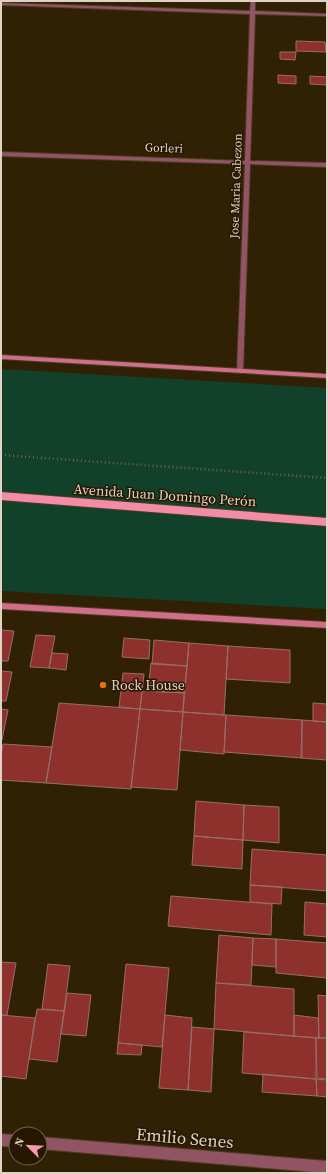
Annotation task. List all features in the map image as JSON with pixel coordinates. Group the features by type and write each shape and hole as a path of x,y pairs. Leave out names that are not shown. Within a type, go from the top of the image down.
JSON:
{"main road":[{"path":"1,356 327,376"},
{"name":"Avenida Juan Domingo Perón","path":"1,496 327,522"},
{"path":"1,606 327,625"}],"street":[{"name":"Jose Maria Cabezon","path":"240,371 253,1"},
{"path":"1,4 327,15"},
{"name":"Gorleri","path":"1,154 327,165"},
{"name":"Emilio Senes","path":"48,1144 327,1167"}],"path":[{"path":"1,455 327,478"}],"green space":[{"path":"1,369 327,388 327,609 1,591"}],"building":[{"path":"296,41 325,42 326,52 296,51"},
{"path":"280,52 296,52 295,60 280,59"},
{"path":"278,75 296,76 296,84 278,83"},
{"path":"310,76 327,77 327,85 310,84"},
{"path":"1,630 14,631 8,661 1,661"},
{"path":"36,635 55,636 49,668 30,667"},
{"path":"124,638 150,640 149,659 122,657"},
{"path":"154,640 189,643 187,666 152,664"},
{"path":"189,643 228,646 224,715 183,712"},
{"path":"228,646 290,650 290,683 226,679"},
{"path":"52,653 68,654 66,670 49,668"},
{"path":"151,663 187,666 184,693 148,691"},
{"path":"1,671 12,672 6,701 1,701"},
{"path":"123,673 144,674 140,709 119,707"},
{"path":"142,691 184,693 183,712 140,709"},
{"path":"59,703 140,709 131,789 46,783"},
{"path":"313,703 327,704 327,722 313,721"},
{"path":"1,709 8,710 2,740 1,740"},
{"path":"140,709 183,712 177,790 131,787"},
{"path":"183,712 226,715 224,754 180,750"},
{"path":"226,715 302,720 302,758 224,752"},
{"path":"302,720 327,722 327,760 301,758"},
{"path":"3,744 52,747 46,783 1,780 1,755"},
{"path":"196,801 244,805 243,840 194,836"},
{"path":"244,805 279,807 279,843 243,840"},
{"path":"194,836 243,840 242,869 192,865"},
{"path":"252,849 327,855 327,891 250,885"},
{"path":"250,885 282,887 281,904 250,902"},
{"path":"171,896 272,904 271,935 168,926"},
{"path":"305,902 327,904 327,937 304,935"},
{"path":"219,935 253,938 251,985 216,983"},
{"path":"253,938 276,939 276,967 252,965"},
{"path":"276,939 327,943 327,978 276,973"},
{"path":"1,962 16,963 7,1015 1,1015"},
{"path":"48,964 70,966 64,1011 42,1009"},
{"path":"126,964 169,968 162,1047 118,1043"},
{"path":"216,983 294,989 294,1036 214,1029"},
{"path":"67,993 91,995 86,1036 61,1034"},
{"path":"318,995 327,996 327,1038 319,1038"},
{"path":"37,1009 64,1011 57,1062 29,1059"},
{"path":"1,1015 35,1018 26,1079 1,1076"},
{"path":"165,1015 192,1018 188,1090 159,1088"},
{"path":"294,1015 318,1018 319,1038 294,1036"},
{"path":"192,1027 214,1029 211,1092 188,1090"},
{"path":"244,1032 316,1038 316,1079 242,1073"},
{"path":"316,1038 327,1038 327,1079 317,1078"},
{"path":"118,1043 142,1045 141,1055 117,1054"},
{"path":"263,1074 316,1079 317,1096 262,1092"},
{"path":"316,1079 327,1080 327,1097 317,1096"}],"place":[{"name":"Rock House","path":"103,685"}]}
